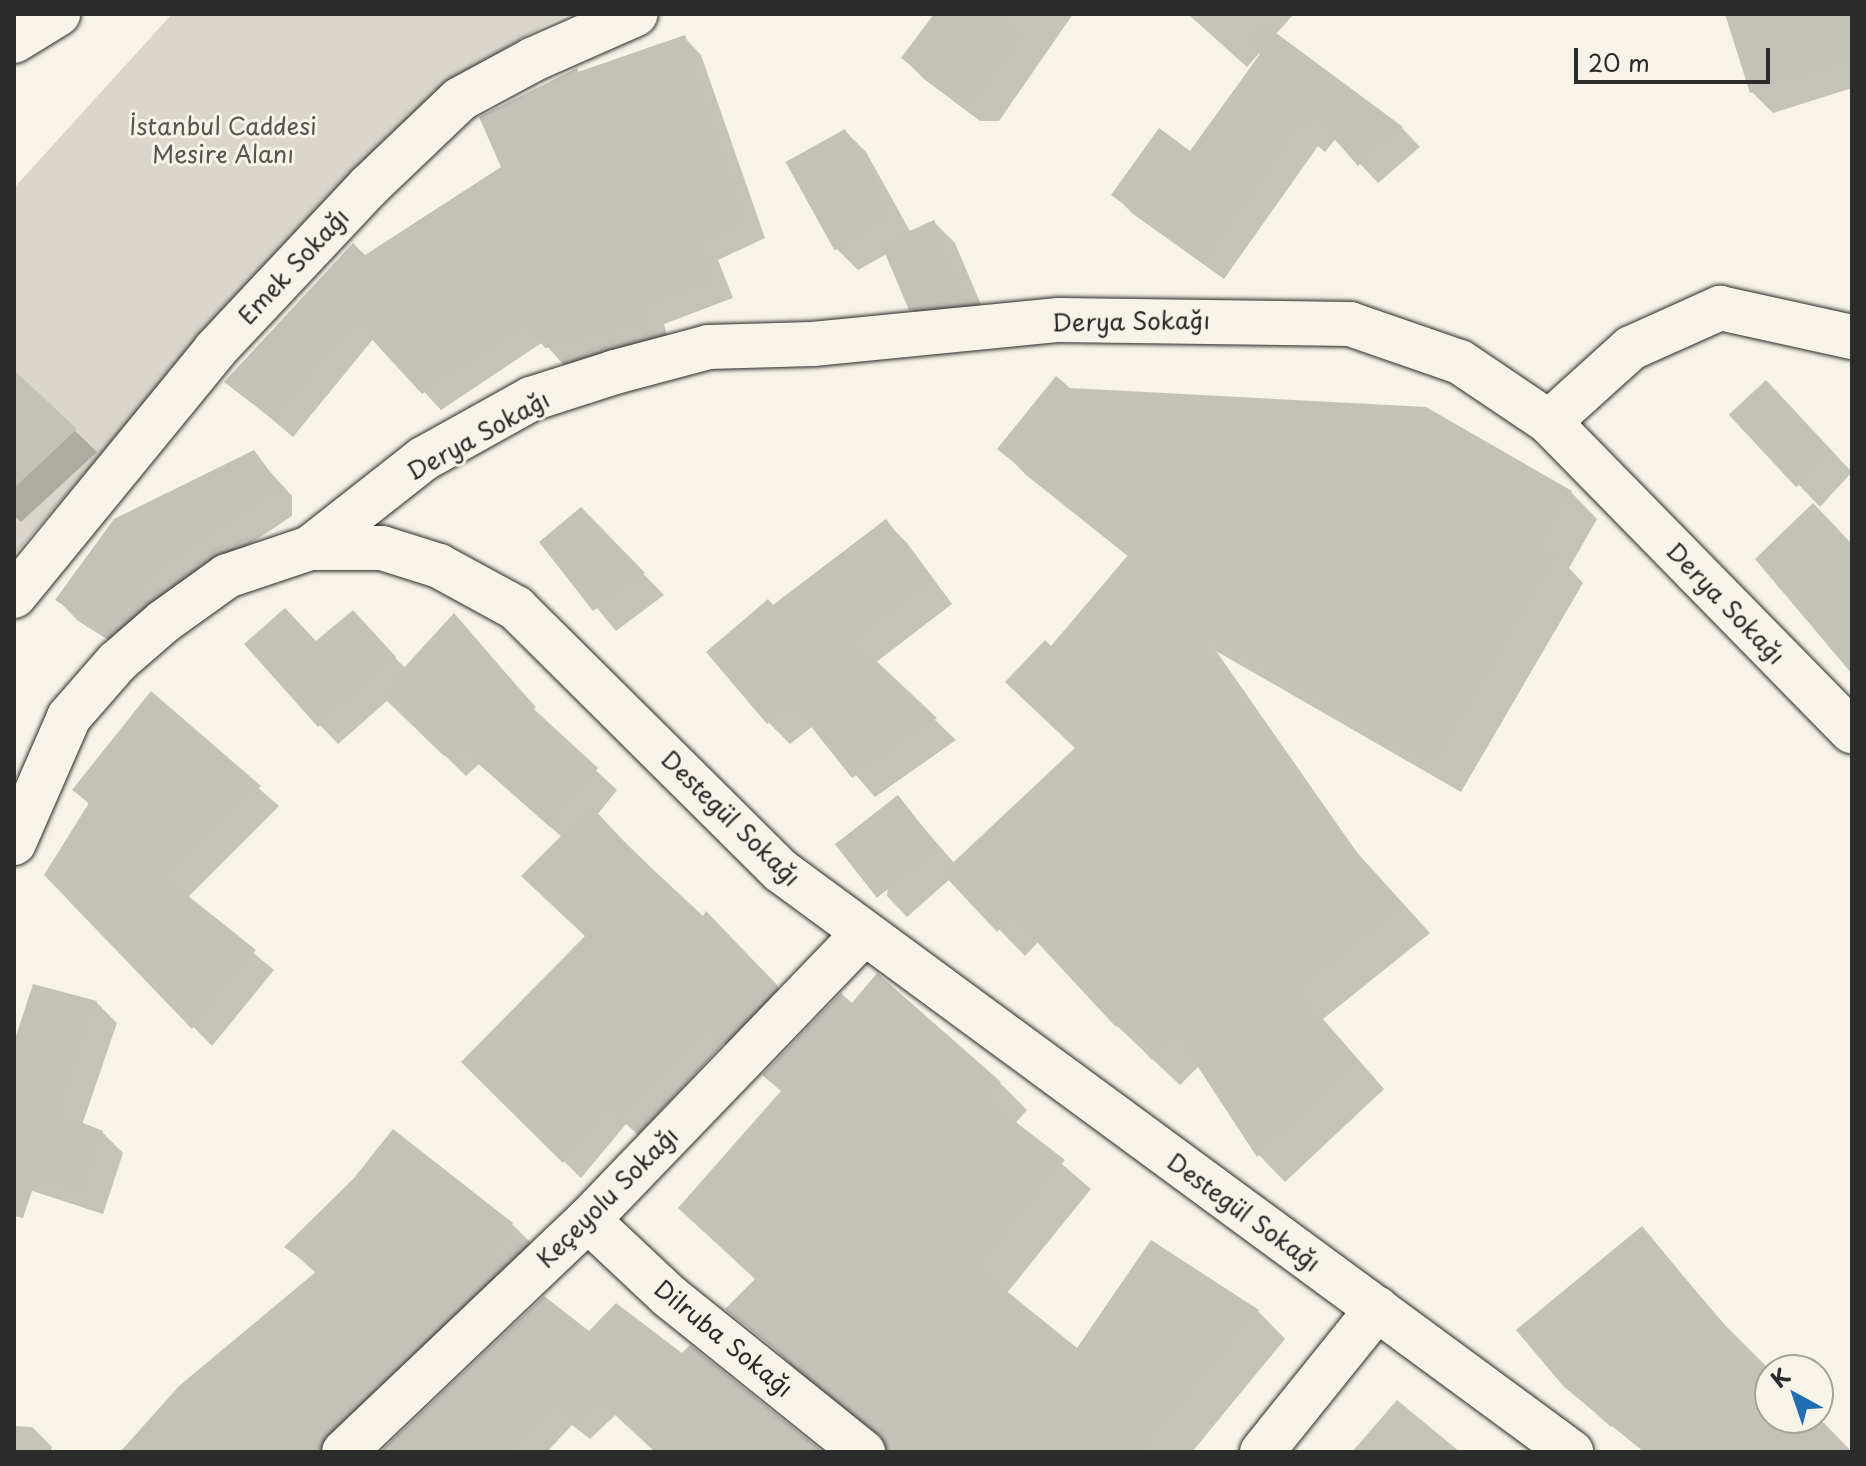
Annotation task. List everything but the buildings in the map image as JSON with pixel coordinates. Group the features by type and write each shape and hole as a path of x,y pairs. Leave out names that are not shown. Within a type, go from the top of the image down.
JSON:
{"street":[{"path":"14,41 58,14"},
{"name":"Emek Sokağı","path":"14,596 215,350 368,187 460,99 534,59 636,14"},
{"path":"1549,422 1631,348 1720,308 1852,337"},
{"name":"Derya Sokağı","path":"310,548 423,459 531,399 708,347 813,344 1059,320 1350,324 1460,362 1549,422 1852,731"},
{"name":"Destegül Sokağı","path":"14,843 69,717 117,662 163,622 227,576 310,548 382,548 439,566 516,608 781,871 1571,1452"},
{"name":"Keçeyolu Sokağı","path":"344,1452 588,1220 863,934"},
{"name":"Dilruba Sokağı","path":"588,1220 670,1297 863,1452"},
{"path":"1262,1452 1377,1309"}],"green space":[{"name":"İstanbul Caddesi Mesire Alanı","path":"172,14 569,14 535,30 457,79 194,348 14,555 14,188"}]}
